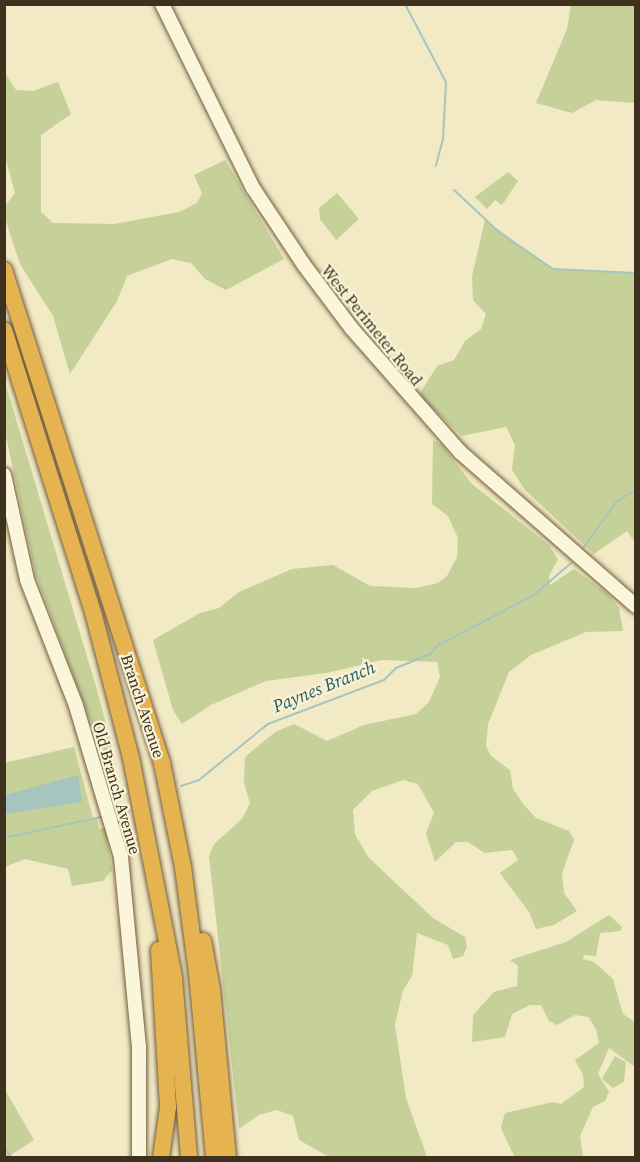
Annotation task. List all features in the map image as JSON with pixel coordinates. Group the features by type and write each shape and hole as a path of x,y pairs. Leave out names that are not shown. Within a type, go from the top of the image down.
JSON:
{"highway":[{"name":"Branch Avenue","path":"4,270 104,589 151,724 170,798 197,973 214,1158"},
{"name":"Branch Avenue","path":"4,330 112,677 174,978 186,1118 187,1158"},
{"path":"170,798 188,861 212,989 228,1158"},
{"path":"152,871 168,1107 161,1158"}],"street":[{"name":"West Perimeter Road","path":"162,4 253,188 304,265 352,329 460,452 636,606"},
{"name":"Old Branch Avenue","path":"4,475 27,580 76,706 121,857 138,1026 139,1158"}],"green space":[{"path":"571,5 635,5 635,103 596,100 572,113 536,103 567,29"},
{"path":"4,71 16,90 33,91 58,82 71,114 41,135 41,212 53,223 114,224 179,212 197,203 202,193 194,175 225,160 284,259 226,290 205,279 191,263 172,259 127,276 117,301 70,374 53,316 20,264 5,218 5,206 15,193 5,156"},
{"path":"508,172 518,181 502,205 495,200 487,209 475,197"},
{"path":"337,193 359,219 336,240 320,219 319,208"},
{"path":"485,220 553,269 635,273 635,563 634,541 627,531 594,554 525,490 512,470 515,445 506,427 462,436 419,395 437,366 454,360 465,341 481,329 486,314 473,300 472,276"},
{"path":"5,382 113,750 102,752 36,575 5,432"},
{"path":"433,440 442,445 472,484 549,545 558,559 549,576 550,585 574,569 608,594 619,608 623,631 586,632 531,655 509,672 488,724 486,746 491,756 510,770 513,789 524,805 536,818 569,831 574,840 562,873 564,893 577,911 554,925 536,929 529,912 500,873 518,860 512,850 485,853 468,842 456,842 435,862 426,833 434,813 418,784 403,780 372,791 353,810 355,834 368,857 433,918 465,937 467,947 463,956 453,959 448,945 417,933 412,976 403,990 395,1025 406,1098 427,1157 329,1157 299,1140 293,1116 277,1110 259,1115 239,1129 209,856 214,844 242,819 250,803 244,783 245,757 275,732 294,724 327,741 364,725 416,714 429,702 440,677 437,662 382,660 326,673 266,681 211,705 182,724 173,710 153,640 200,613 219,608 239,592 292,569 333,565 370,586 416,588 438,583 447,576 457,557 458,538 448,516 432,504"},
{"path":"74,747 93,818 97,818 99,829 105,828 112,870 103,881 72,886 68,869 25,859 5,867 4,763"},
{"path":"609,915 622,927 620,931 600,933 596,956 584,955 583,959 594,962 613,979 623,1014 635,1022 635,1067 609,1048 598,1074 609,1092 605,1101 593,1107 580,1136 583,1157 514,1156 501,1128 505,1113 553,1102 561,1104 584,1087 583,1075 575,1060 599,1043 596,1029 588,1017 575,1015 557,1025 549,1021 541,1005 530,1005 512,1014 505,1037 472,1042 473,1015 494,992 517,986 518,966 510,960 566,942"},
{"path":"615,1056 626,1062 624,1082 613,1088 602,1079"},
{"path":"4,1088 34,1140 6,1158 4,1157"}],"water":[{"path":"78,775 82,802 5,814 5,795"}],"waterway":[{"path":"405,4 446,82 443,139 436,166"},
{"path":"454,190 500,233 553,269 636,273"},
{"name":"Paynes Branch","path":"584,547 617,501 636,490"},
{"name":"Paynes Branch","path":"181,786 199,780 268,724 384,680 396,668 431,654 437,646 534,595 571,563"},
{"name":"Paynes Branch","path":"119,814 129,812"},
{"name":"Paynes Branch","path":"4,838 101,817"},
{"path":"4,1147 12,1158"}]}
